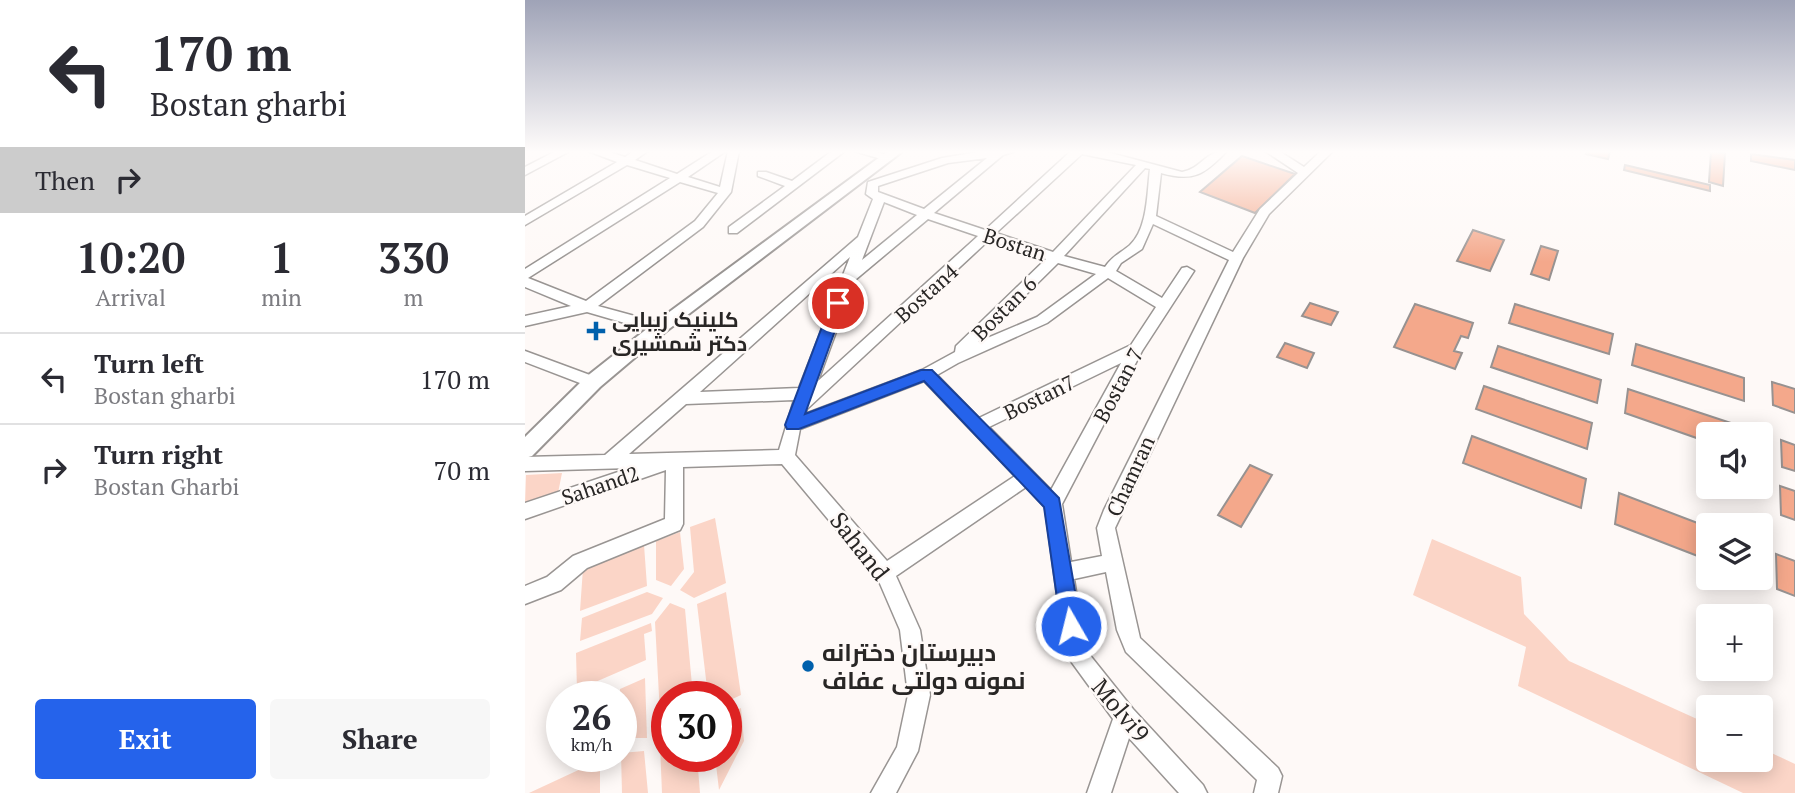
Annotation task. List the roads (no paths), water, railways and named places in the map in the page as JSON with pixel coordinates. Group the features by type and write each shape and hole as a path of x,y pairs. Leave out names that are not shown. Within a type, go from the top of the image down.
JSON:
{"street":[{"path":"525,221 581,188"},
{"path":"525,275 660,188"},
{"path":"712,188 725,192"},
{"path":"525,321 587,307 699,224 726,188"},
{"path":"733,230 790,188"},
{"path":"525,450 593,382 723,279 778,242 868,188"},
{"path":"525,464 786,457 793,425 862,240 870,188"},
{"name":"Bostan","path":"872,188 928,215 1108,272 1163,305"},
{"path":"846,281 962,188"},
{"name":"Bostan4","path":"803,400 1040,188"},
{"name":"Bostan 6","path":"953,359 1056,257 1115,188"},
{"path":"793,425 927,374 953,359 1042,320 1108,272 1117,260 1137,246 1150,218 1154,188"},
{"name":"Chamran","path":"1266,793 1270,776 1133,645 1127,630 1107,528 1112,510 1236,258 1264,212 1290,188"},
{"path":"1150,218 1236,258"},
{"path":"610,461 862,240"},
{"path":"561,412 596,391 698,311 778,242"},
{"name":"Bostan 7","path":"1053,504 1136,349 1187,271"},
{"path":"525,282 587,307 659,328"},
{"name":"Bostan7","path":"979,425 1136,349"},
{"path":"528,361 593,382"},
{"path":"927,374 1053,504"},
{"path":"683,398 803,400"},
{"name":"Sahand","path":"786,457 885,573 910,630 919,695 907,751 883,793"},
{"path":"525,595 554,584 580,562 674,524 675,460"},
{"name":"Sahand2","path":"525,511 675,460"},
{"path":"885,573 1027,477"},
{"name":"Molvi9","path":"1053,504 1075,653 1125,717 1195,793"},
{"path":"1063,573 1113,562"},
{"path":"1099,793 1125,717"}],"place":[{"name":"کلینیک زیبایی دکتر شمشیری","path":"596,331"},
{"name":"دبیرستان دخترانه نمونه دولتی عفاف","path":"808,666"}]}
